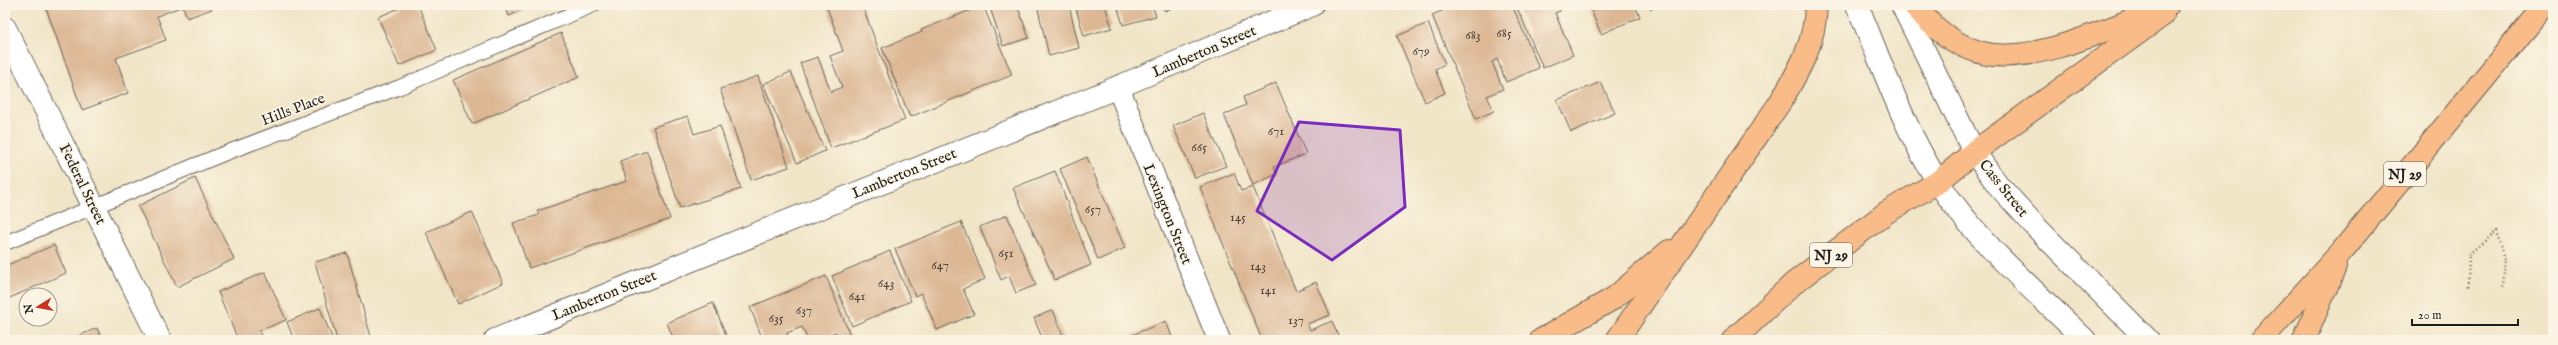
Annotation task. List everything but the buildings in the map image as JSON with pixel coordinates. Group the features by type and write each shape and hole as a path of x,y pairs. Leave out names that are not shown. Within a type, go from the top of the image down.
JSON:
{"highway":[{"path":"1617,340 1780,101 1806,59 1815,23 1816,5"},
{"path":"1914,5 1928,23 1952,41 1980,53 2014,56 2049,49 2168,5"},
{"name":"NJ 29","path":"1732,340 1794,283 1887,212 1938,182 1974,152 2177,5"},
{"name":"NJ 29","path":"2261,340 2342,251 2545,5"},
{"path":"1541,340 1614,298 1692,231"},
{"path":"2304,340 2342,251"}],"street":[{"name":"Lamberton Street","path":"495,340 1118,87 1312,5"},
{"path":"1857,5 1908,127 1938,182 1962,214 1990,247 2085,340"},
{"name":"Cass Street","path":"1902,5 1974,152 1998,185 2037,228 2148,340"},
{"name":"Federal Street","path":"5,28 160,340"},
{"name":"Lexington Street","path":"1118,87 1220,340"}],"lane":[{"name":"Hills Place","path":"5,243 223,154 400,87 593,5"}],"path":[{"path":"2468,286 2469,254 2497,231 2505,259 2502,288"}],"highlighted area":[{"path":"1299,122 1400,130 1405,207 1332,260 1257,211"}]}
